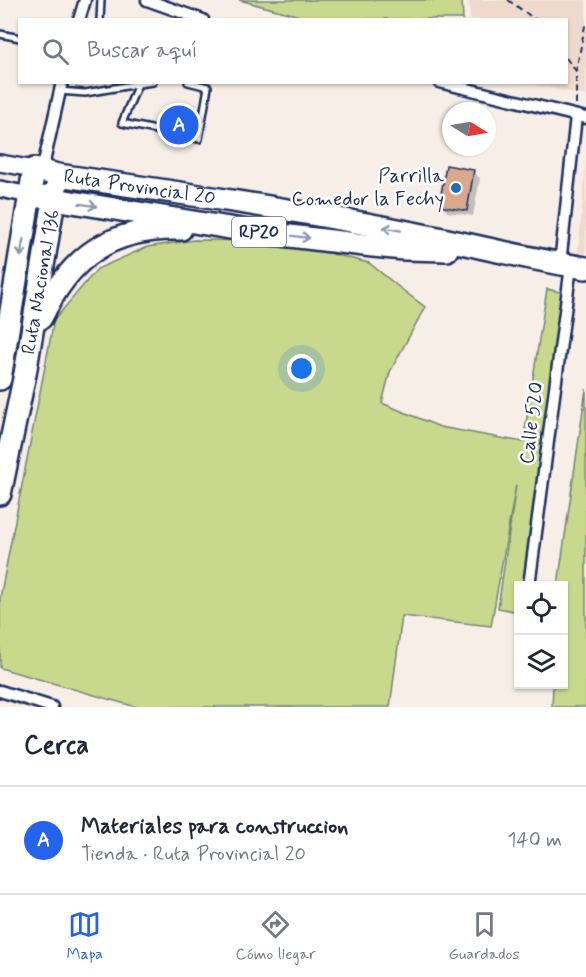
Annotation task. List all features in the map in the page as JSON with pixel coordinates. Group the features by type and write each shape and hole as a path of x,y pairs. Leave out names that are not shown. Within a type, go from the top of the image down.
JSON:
{"highway":[{"name":"Ruta Nacional 136","path":"0,379 30,195 45,172"},
{"name":"Ruta Nacional 136","path":"0,494 25,374 54,200 45,172"},
{"name":"Ruta Provincial 20","path":"45,172 273,207 410,232 572,266"},
{"name":"Ruta Provincial 20","path":"30,195 248,231 404,249 490,250"},
{"path":"25,374 32,342 48,304 67,274 91,253 110,242 145,231 169,228 248,231"},
{"path":"0,281 4,302 4,349"}],"main road":[{"name":"Ruta Provincial 20","path":"0,163 45,172"},
{"name":"Ruta Provincial 20","path":"0,189 30,195"}],"street":[{"path":"80,18 85,0"},
{"path":"147,0 197,18"},
{"path":"447,84 581,117"},
{"path":"45,172 61,87"},
{"name":"Calle 520","path":"530,581 572,266 581,117"},
{"path":"0,691 52,707"}],"lane":[{"path":"100,18 101,0"},
{"path":"0,34 18,38"},
{"path":"61,87 85,93 133,84"},
{"path":"138,84 122,123 199,139 208,87 196,84"}],"path":[{"path":"508,0 533,18"},
{"path":"581,117 576,71 586,21"},
{"path":"568,59 576,71"}],"shaded area":[{"path":"469,0 586,0 586,96 532,84 568,84 568,18 470,18"},
{"path":"586,162 586,254 578,252"}],"green space":[{"path":"239,0 462,0 463,18 307,18"},
{"path":"194,240 280,241 369,263 425,307 390,372 382,403 440,427 523,442 547,289 565,293 524,581 514,581 514,611 498,608 516,485 491,626 402,616 390,707 136,707 0,668 0,598 54,320 97,269 147,247"},
{"path":"586,389 586,707 552,707 553,689 568,689 568,581 559,581"}],"building":[{"name":"Parrilla Comedor la Fechy","path":"446,165 474,170 467,211 439,206"}],"place":[{"name":"Materiales para construccion","path":"179,125"},
{"name":"Parrilla Comedor la Fechy","path":"456,188"}]}
